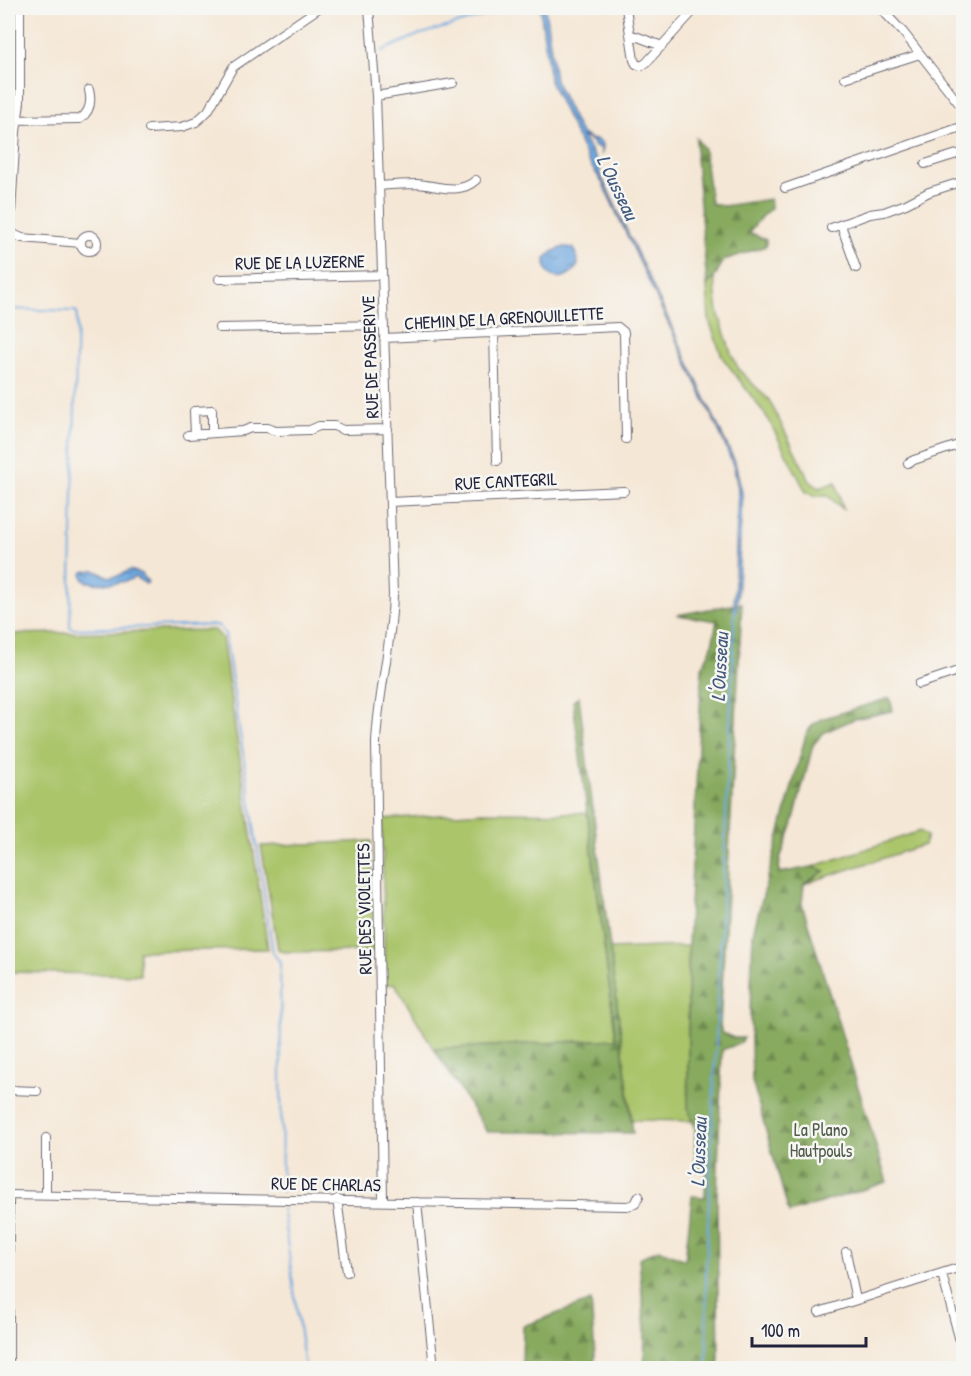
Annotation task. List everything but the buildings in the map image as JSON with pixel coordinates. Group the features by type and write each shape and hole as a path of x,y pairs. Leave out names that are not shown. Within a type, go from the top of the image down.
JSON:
{"street":[{"path":"20,8 20,102 10,224 16,236 25,239 81,243"},
{"path":"149,129 182,127 196,122 208,111 236,64 319,8"},
{"name":"RUE DE PASSERIVE","path":"369,8 376,96 393,618"},
{"path":"626,8 634,60 638,66 646,63 696,8"},
{"path":"880,8 920,54 963,110"},
{"path":"630,34 662,46"},
{"path":"845,78 920,54"},
{"path":"376,96 453,83"},
{"path":"8,120 80,119 91,102 89,90"},
{"path":"785,188 963,126"},
{"path":"925,164 963,154"},
{"path":"379,186 418,184 452,189 464,188 476,180"},
{"path":"831,228 870,214 884,212 929,192 963,181"},
{"path":"841,225 855,268"},
{"name":"RUE DE LA LUZERNE","path":"219,279 382,275"},
{"path":"219,328 384,325"},
{"name":"CHEMIN DE LA GRENOUILLETTE","path":"384,338 618,327 624,332 626,439"},
{"path":"495,332 497,461"},
{"path":"212,432 212,410 194,411 191,435 243,431 251,428 267,428 276,431 310,430 318,426 334,426 343,430 388,429"},
{"path":"908,463 963,443"},
{"name":"RUE CANTEGRIL","path":"390,502 624,491"},
{"name":"RUE DES VIOLETTES","path":"383,1200 376,743 393,618"},
{"path":"919,684 963,669"},
{"path":"8,1090 37,1091"},
{"path":"46,1138 46,1194"},
{"path":"8,1195 9,1368"},
{"name":"RUE DE CHARLAS","path":"8,1195 336,1199 627,1206 635,1204 639,1197"},
{"path":"336,1199 347,1272"},
{"path":"417,1202 434,1368"},
{"path":"846,1252 856,1300"},
{"path":"819,1312 963,1266"},
{"path":"942,1274 963,1356"}],"green space":[{"path":"696,138 704,149 711,203 723,206 770,199 771,208 749,232 766,240 766,246 724,260 714,278 707,285 696,158"},
{"path":"714,278 718,312 739,370 769,400 810,481 819,488 836,482 843,509 828,496 815,496 806,492 767,417 722,357 709,320 707,285"},
{"path":"742,603 720,1026 722,1033 734,1038 744,1038 741,1043 722,1050 717,1198 719,1368 644,1368 645,1331 639,1258 659,1249 685,1260 692,1196 705,1197 706,1172 695,1170 695,1128 688,1108 688,946 702,667 711,649 717,621 677,615"},
{"path":"215,630 222,638 268,949 139,951 140,975 8,972 8,948 12,948 8,935 8,634"},
{"path":"579,697 633,1133 487,1132 434,1049 616,1039 573,701"},
{"name":"La Plano Hautpouls","path":"890,698 893,711 854,719 823,733 813,745 793,823 780,859 779,873 812,867 825,871 804,884 802,904 887,1182 789,1213 752,1081 750,1010 753,933 806,734 813,724 821,719"},
{"path":"483,812 587,813 616,1039 434,1049 395,984 385,985 382,819"},
{"path":"920,831 927,836 924,845 804,884 825,871 812,867"},
{"path":"371,841 374,951 283,952 278,949 261,846"},
{"path":"688,946 688,1108 692,1121 632,1120 610,949"},
{"path":"591,1301 594,1368 522,1368 523,1326"}],"water":[{"path":"540,8 545,8 555,80 580,132 592,140 601,142 603,149 601,155 601,148 594,146 593,142 582,136 601,169 599,171 735,462 742,493 737,610 734,609 738,488 734,468 602,182 588,161 550,81"},
{"path":"564,247 573,248 578,265 568,275 557,278 548,272 545,258"},
{"path":"94,570 109,577 118,576 130,570 142,574 148,582 146,584 135,577 110,583 84,580 83,572"}],"waterway":[{"path":"382,51 418,35 512,8"},
{"path":"8,47 12,48 9,107"},
{"path":"8,309 77,312 70,627 73,629 218,625 225,634 273,953 280,962 282,1192"},
{"name":"L'Ousseau","path":"707,1368 706,1271 735,607"},
{"path":"282,1206 305,1368"}]}
